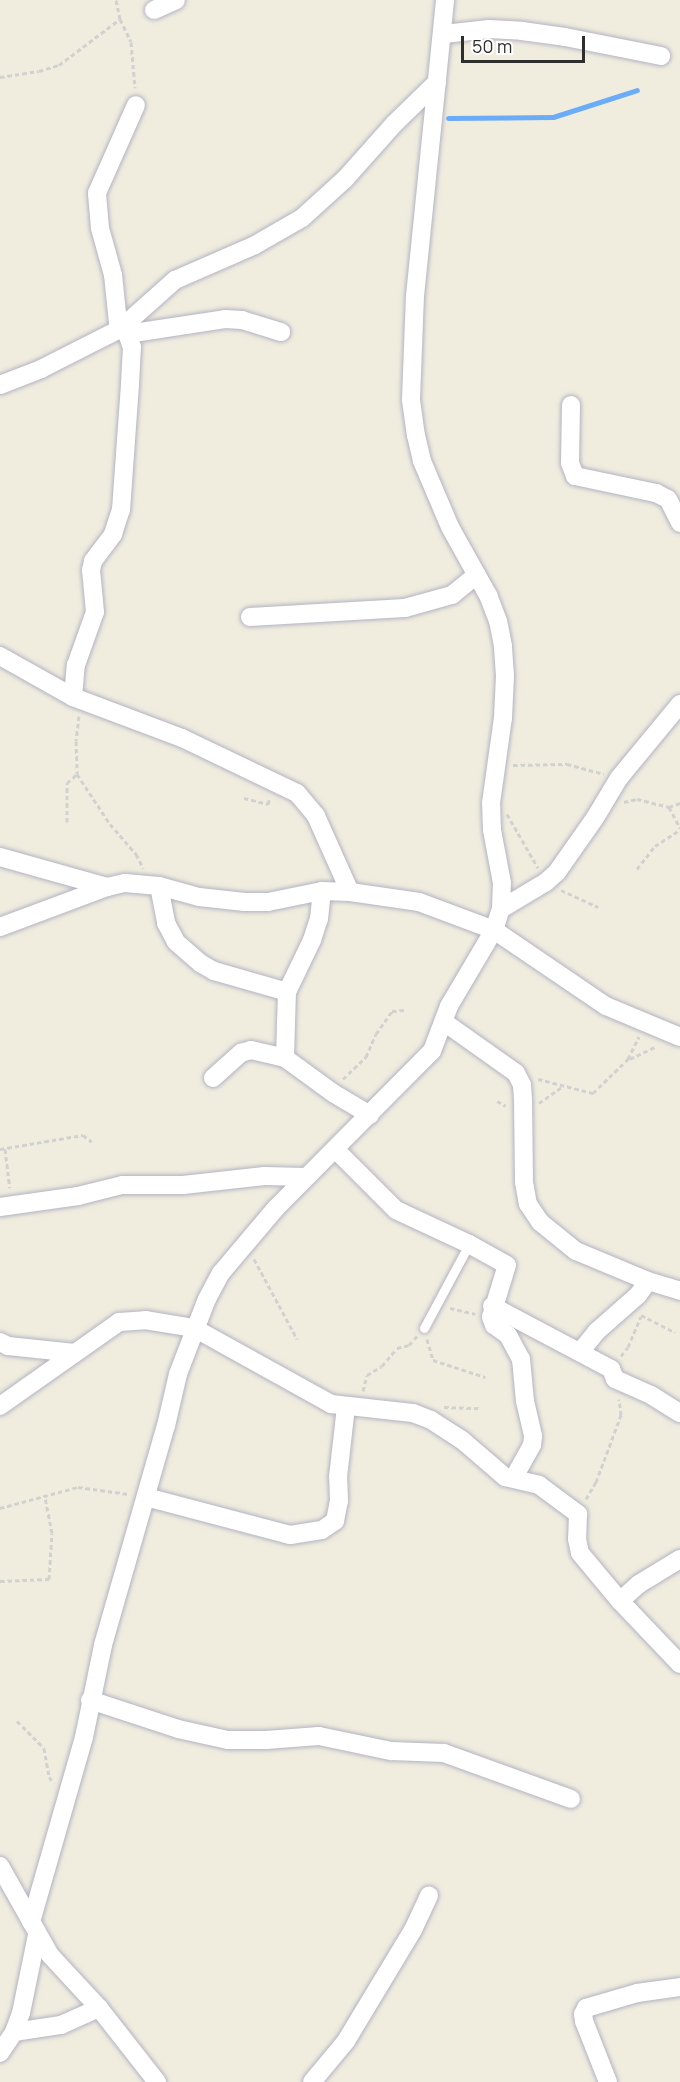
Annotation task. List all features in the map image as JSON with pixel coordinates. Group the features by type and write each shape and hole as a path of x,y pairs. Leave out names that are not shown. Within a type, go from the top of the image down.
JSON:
{"street":[{"path":"154,10 176,0"},
{"path":"0,2054 14,2032 26,1997 34,1928 66,1797 84,1737 102,1645 166,1426 178,1374 194,1328 221,1273 247,1240 305,1177 432,1051 460,986 494,930 501,909 502,883 492,830 490,803 505,697 503,646 498,621 432,489 420,453 413,417 411,374 415,296 444,34 445,0"},
{"path":"444,34 489,29 522,31 661,56"},
{"path":"123,332 175,280 255,244 302,218 345,179 394,124 437,82"},
{"path":"74,697 76,665 95,612 91,570 93,561 113,534 121,510 132,348 116,313 113,275 99,228 97,193 136,105"},
{"path":"0,384 41,369 123,332 225,319 242,320 280,332"},
{"path":"570,405 570,463 575,476 656,493 668,499 680,523"},
{"path":"250,617 405,608 452,595 477,575"},
{"path":"0,656 8,671 183,738 297,793 316,816 350,892"},
{"path":"501,909 546,882 557,872 595,818 619,778 680,704"},
{"path":"0,857 107,887"},
{"path":"0,927 107,887 125,884 153,885 199,897 245,902 268,902 322,891 350,892 418,902 494,930 606,1006 680,1036"},
{"path":"153,885 166,923 176,942 200,963 214,971 286,992"},
{"path":"285,1058 286,992 312,940 319,919 322,891"},
{"path":"444,1022 516,1073 523,1092 522,1147 528,1204 540,1222 576,1251 648,1281 680,1291"},
{"path":"213,1078 241,1053 251,1050 285,1058 333,1093 370,1115"},
{"path":"335,1149 396,1210 469,1244 507,1265 491,1311 494,1325 508,1335 521,1359 525,1401 533,1436 532,1445 514,1478"},
{"path":"6,1206 78,1196 122,1185 183,1185 265,1176 305,1177"},
{"path":"580,1352 596,1332 635,1309 648,1281"},
{"path":"491,1311 580,1352 611,1369 615,1379 651,1395 680,1413"},
{"path":"0,1406 111,1326 129,1319 172,1323 194,1328 331,1404 413,1413 431,1420 470,1446 495,1470 539,1485 578,1514 577,1539 580,1553 620,1601 677,1654"},
{"path":"0,1342 8,1346 75,1353"},
{"path":"146,1497 202,1509 281,1533 307,1534 322,1530 335,1521 339,1501 338,1477 352,1407"},
{"path":"620,1601 639,1584 680,1559"},
{"path":"90,1700 178,1729 228,1740 319,1736 391,1751 444,1753 571,1799"},
{"path":"0,1866 50,1955 99,2008 157,2082"},
{"path":"312,2082 346,2041 413,1930 429,1896"},
{"path":"608,2082 584,2021 583,2014 586,2008 636,1993 680,1987"},
{"path":"14,2032 62,2025 99,2008"}],"lane":[{"path":"424,1328 469,1244"}],"path":[{"path":"116,0 120,19 131,42 136,105"},
{"path":"0,77 39,71 59,65 120,19"},
{"path":"74,697 80,708 76,741 77,774 110,824 136,854 153,885"},
{"path":"496,765 567,764 619,778"},
{"path":"67,822 67,783 77,774"},
{"path":"617,805 636,799 669,807 680,802"},
{"path":"637,869 655,846 680,829 669,807"},
{"path":"511,817 546,882 598,907"},
{"path":"333,1093 351,1069 366,1057 376,1034 392,1011 404,1010"},
{"path":"516,1073 593,1093 628,1059 646,1023"},
{"path":"628,1059 680,1036"},
{"path":"6,1206 2,1149 83,1135 92,1142"},
{"path":"247,1240 256,1267 297,1339"},
{"path":"436,1305 491,1311"},
{"path":"611,1369 628,1347 635,1309 675,1332"},
{"path":"424,1328 433,1360 485,1377"},
{"path":"352,1407 366,1375 382,1366 398,1348 409,1345 424,1328"},
{"path":"578,1514 596,1482 621,1414 621,1407"},
{"path":"0,1508 78,1487 146,1497"},
{"path":"0,1581 49,1579 52,1533 45,1497"},
{"path":"17,1721 44,1748 49,1776 66,1797"}],"waterway":[{"path":"448,118 553,117 637,90"}]}
